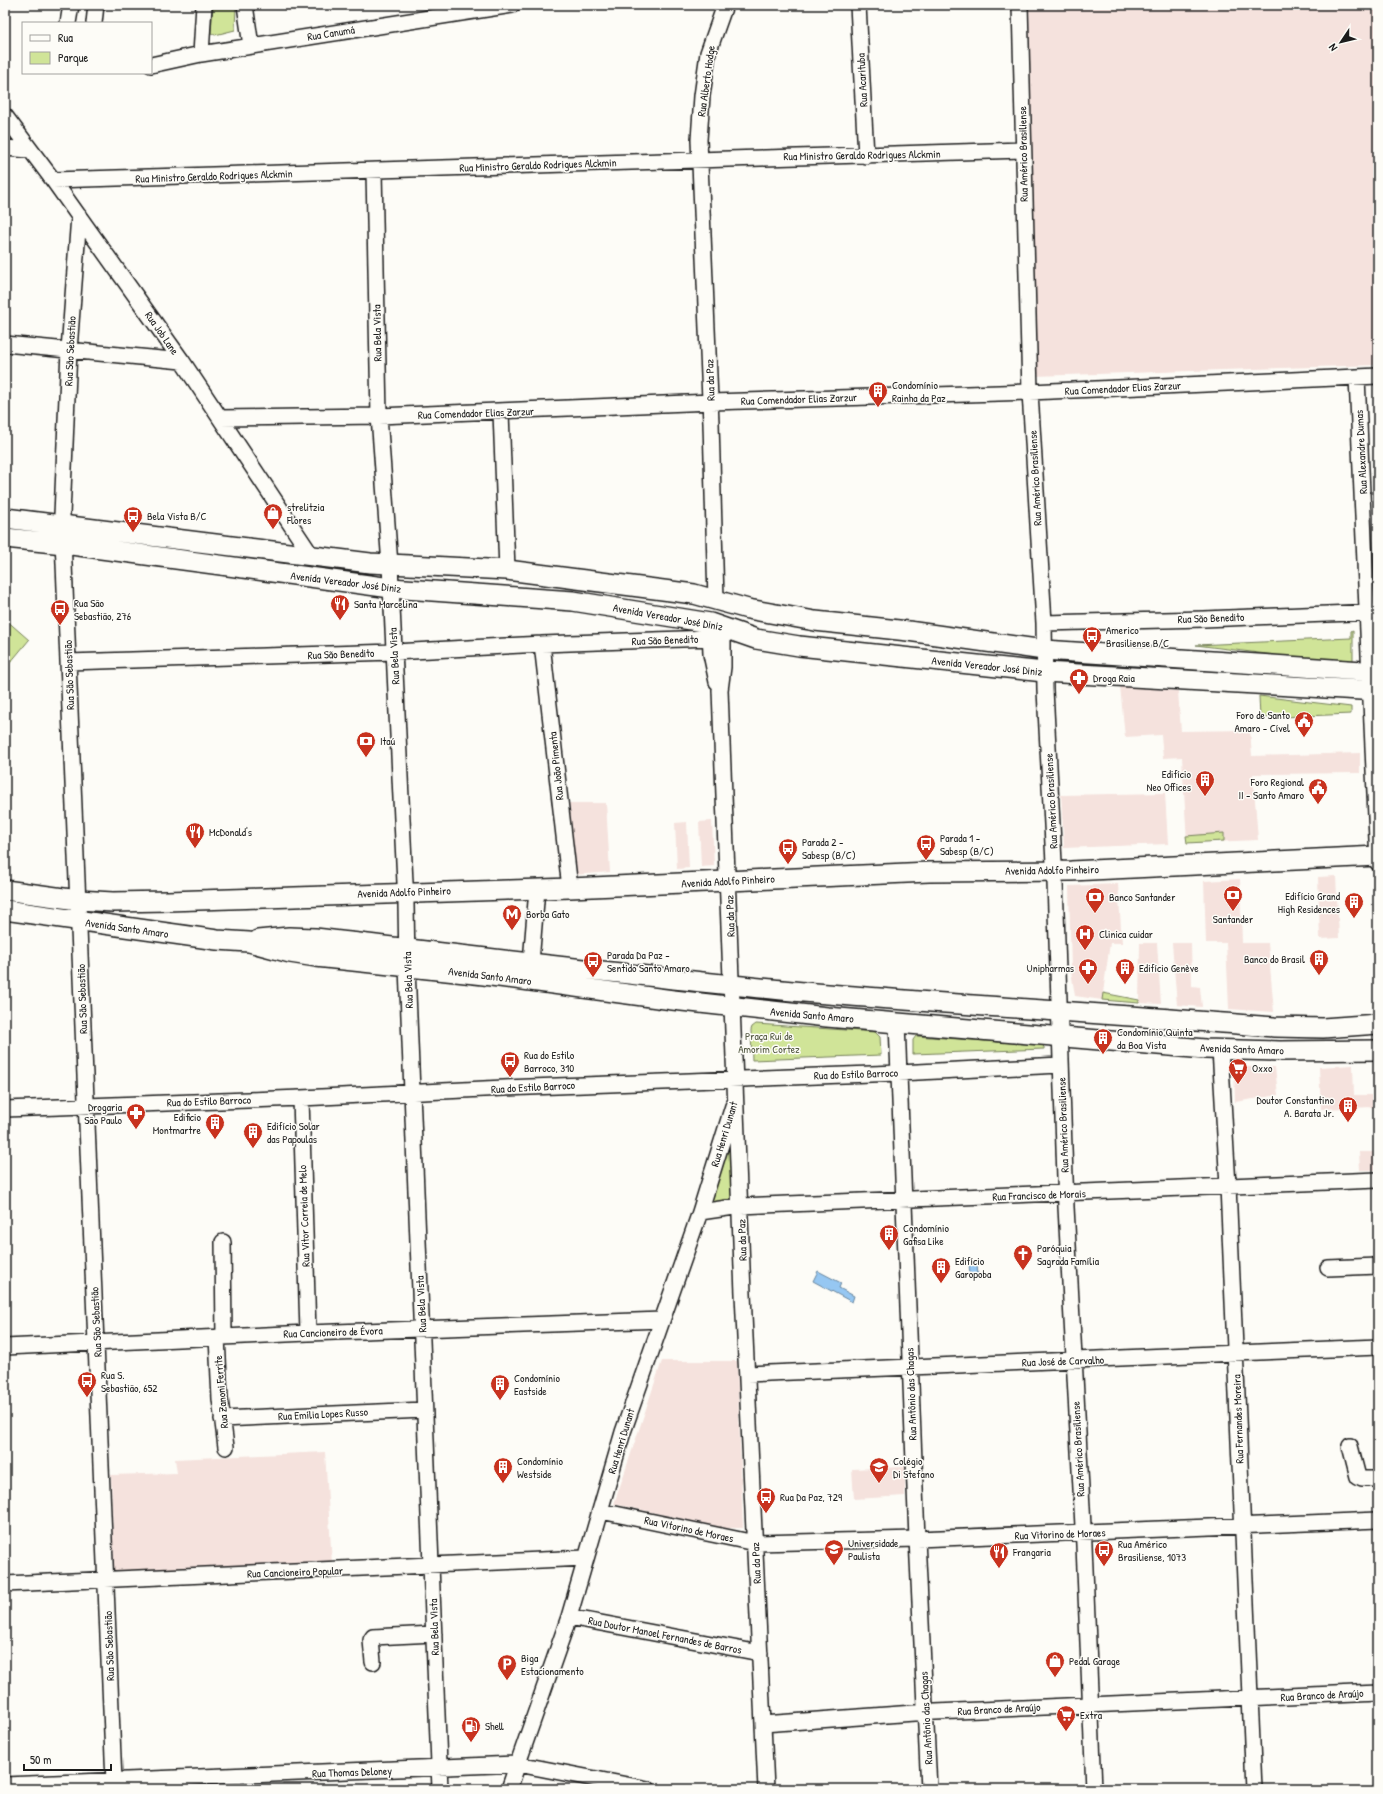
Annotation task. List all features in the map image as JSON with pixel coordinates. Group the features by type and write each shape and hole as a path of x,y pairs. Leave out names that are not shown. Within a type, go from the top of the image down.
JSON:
{"main road":[{"name":"Avenida Vereador José Diniz","path":"5,518 390,565 507,570 694,594 748,609 814,621 908,631 1044,650 1374,671"},
{"name":"Avenida Vereador José Diniz","path":"5,538 64,544 391,588 572,601 798,646 1044,672 1374,691"},
{"name":"Avenida Adolfo Pinheiro","path":"78,900 113,902 160,901 570,888 929,872 1054,871 1378,856"},
{"path":"5,890 78,900"},
{"name":"Avenida Santo Amaro","path":"5,910 55,916 79,922 217,940 249,942 290,953 531,962 597,971 732,985 1058,1012 1308,1028 1378,1024"},
{"name":"Avenida Santo Amaro","path":"407,958 488,975 733,1007 897,1023 1220,1049 1280,1051 1378,1050"},
{"path":"897,999 897,1023"}],"street":[{"path":"68,22 71,5"},
{"path":"94,22 96,5"},
{"path":"201,54 204,5"},
{"path":"245,5 251,46"},
{"name":"Rua Canumá","path":"152,64 201,54 512,5"},
{"name":"Rua Alberto Hodge","path":"700,159 699,140 702,96 708,53 725,5"},
{"name":"Rua Acarituba","path":"858,5 866,156"},
{"name":"Rua Américo Brasiliense","path":"1020,5 1030,392 1044,623 1044,672 1054,871 1065,1194 1083,1533 1094,1789"},
{"name":"Rua Job Lane","path":"5,116 53,180 182,361 311,555"},
{"path":"5,148 29,150"},
{"name":"Rua Ministro Geraldo Rodrigues Alckmin","path":"53,180 1023,150"},
{"name":"Rua da Paz","path":"700,159 711,402 716,600"},
{"name":"Rua Bela Vista","path":"374,171 379,416 390,565 406,892 407,958 424,1410 432,1566 440,1789"},
{"name":"Rua São Sebastião","path":"79,216 69,350 62,524 114,1782"},
{"path":"5,344 182,361"},
{"name":"Rua Comendador Elias Zarzur","path":"220,418 379,416 501,412 711,402 1030,392 1378,376"},
{"name":"Rua Alexandre Dumas","path":"1357,377 1373,612 1378,863"},
{"path":"501,412 507,570"},
{"name":"Rua São Benedito","path":"1044,623 1373,612"},
{"name":"Rua da Paz","path":"714,629 723,667 720,690 766,1789"},
{"name":"Rua São Benedito","path":"68,662 394,652 542,644 714,629"},
{"name":"Rua João Pimenta","path":"542,644 570,888"},
{"path":"531,962 537,889"},
{"name":"Rua Antônio das Chagas","path":"897,1023 902,1200 929,1789"},
{"name":"Rua Fernandes Moreira","path":"1220,1049 1228,1186 1254,1789"},
{"name":"Rua do Estilo Barroco","path":"5,1108 301,1098 1060,1065"},
{"name":"Rua Henri Dunant","path":"509,1789 569,1617 623,1432 700,1212 736,1094"},
{"name":"Rua Vitor Correia de Melo","path":"301,1098 308,1333"},
{"name":"Rua Francisco de Morais","path":"700,1212 741,1206 1065,1194 1378,1180"},
{"name":"Rua Zanoni Ferrite","path":"223,1242 220,1337 222,1419 226,1447"},
{"path":"1328,1268 1378,1266"},
{"name":"Rua Cancioneiro de Évora","path":"5,1347 308,1333 662,1320"},
{"name":"Rua José de Carvalho","path":"748,1374 1378,1348"},
{"name":"Rua Emília Lopes Russo","path":"222,1419 424,1410"},
{"path":"1350,1446 1358,1477 1362,1479 1378,1479"},
{"name":"Rua Vitorino de Moraes","path":"600,1511 755,1543 917,1540 1378,1520"},
{"name":"Rua Cancioneiro Popular","path":"5,1584 585,1558"},
{"name":"Rua Doutor Manoel Fernandes de Barros","path":"569,1617 760,1653"},
{"path":"373,1662 371,1640 373,1637 434,1634"},
{"name":"Rua Branco de Araújo","path":"763,1724 926,1712 1090,1704 1251,1699 1378,1692"},
{"name":"Rua Thomas Deloney","path":"5,1785 55,1786 518,1764 648,1789"}],"shaded area":[{"path":"1029,5 1378,5 1378,365 1034,376"},
{"path":"1120,686 1178,691 1181,731 1250,730 1252,756 1360,753 1360,773 1253,774 1258,840 1187,843 1182,757 1163,758 1161,735 1125,737"},
{"path":"1165,793 1168,844 1064,848 1061,795"},
{"path":"568,803 606,803 610,872 574,875"},
{"path":"712,821 714,866 701,867 699,822"},
{"path":"687,822 689,868 677,869 675,823"},
{"path":"1336,876 1339,938 1320,939 1318,877"},
{"path":"1240,879 1242,943 1268,943 1274,1012 1229,1009 1226,943 1206,943 1204,881"},
{"name":"Banco Santander","path":"1118,884 1122,943 1110,943 1102,1000 1075,996 1071,971 1069,886"},
{"path":"1140,943 1157,943 1161,1004 1139,1003"},
{"path":"1172,943 1191,943 1192,986 1200,987 1202,1007 1177,1005"},
{"path":"1353,1065 1354,1095 1373,1095 1374,1107 1321,1109 1319,1067"},
{"path":"1234,1067 1275,1067 1278,1095 1235,1102"},
{"path":"1359,1152 1376,1152 1377,1170 1360,1170"},
{"path":"662,1361 737,1361 743,1528 725,1528 614,1504"},
{"path":"325,1452 332,1564 114,1575 111,1475 177,1473 175,1459"},
{"name":"Colégio Di Stefano","path":"905,1467 905,1496 854,1499 852,1469"}],"green space":[{"path":"213,5 236,5 235,30 215,35 211,33"},
{"path":"5,619 29,640 5,669"},
{"path":"1353,630 1353,665 1196,645 1351,638 1351,631"},
{"path":"1259,696 1351,707 1351,714 1260,718"},
{"path":"1224,833 1224,841 1187,843 1186,836"},
{"path":"1103,993 1139,1000 1139,1003 1102,1000"},
{"name":"Praça Rui de Amorim Cortez","path":"756,1024 875,1032 880,1037 881,1055 752,1060 751,1030"},
{"path":"916,1036 1042,1045 1044,1049 913,1054 913,1040"},
{"path":"735,1120 738,1203 703,1209"}],"water":[{"path":"969,1263 977,1263 978,1277 970,1277"},
{"path":"818,1271 841,1283 839,1288 854,1296 852,1302 813,1281"}],"place":[{"name":"Condomínio Rainha da Paz","path":"878,408"},
{"name":"strelitzia Flores","path":"273,530"},
{"name":"Bela Vista B/C","path":"133,533"},
{"name":"Santa Marcelina","path":"340,621"},
{"name":"Rua São Sebastião, 276","path":"60,626"},
{"name":"Americo Brasiliense B/C","path":"1092,653"},
{"name":"Droga Raia","path":"1079,695"},
{"name":"Foro de Santo Amaro - Cível","path":"1304,738"},
{"name":"Itaú","path":"366,758"},
{"name":"Edifício Neo Offices","path":"1205,797"},
{"name":"Foro Regional II - Santo Amaro","path":"1318,805"},
{"name":"McDonald's","path":"195,849"},
{"name":"Parada 1 - Sabesp (B/C)","path":"926,861"},
{"name":"Parada 2 - Sabesp (B/C)","path":"788,865"},
{"name":"Santander","path":"1233,912"},
{"name":"Banco Santander","path":"1095,914"},
{"name":"Edifício Grand High Residences","path":"1354,919"},
{"name":"Borba Gato","path":"512,931"},
{"name":"Clinica cuidar","path":"1085,951"},
{"name":"Banco do Brasil","path":"1319,976"},
{"name":"Parada Da Paz - Sentido Santo Amaro","path":"593,978"},
{"name":"Unipharmas","path":"1088,985"},
{"name":"Edifício Genève","path":"1125,985"},
{"name":"Condomínio Quinta da Boa Vista","path":"1103,1055"},
{"name":"Rua do Estilo Barroco, 310","path":"510,1078"},
{"name":"Oxxo","path":"1238,1085"},
{"name":"Doutor Constantino A. Barata Jr.","path":"1348,1123"},
{"name":"Drogaria São Paulo","path":"136,1130"},
{"name":"Edificio Montmartre","path":"215,1140"},
{"name":"Edifício Solar das Papoulas","path":"253,1149"},
{"name":"Condomínio Gafisa Like","path":"889,1251"},
{"name":"Paróquia Sagrada Família","path":"1023,1271"},
{"name":"Edifício Garopoba","path":"941,1284"},
{"name":"Rua S. Sebastião, 652","path":"87,1398"},
{"name":"Condomínio Eastside","path":"500,1401"},
{"name":"Condomínio Westside","path":"503,1484"},
{"name":"Colégio Di Stefano","path":"879,1484"},
{"name":"Rua Da Paz, 729","path":"766,1514"},
{"name":"Universidade Paulista","path":"834,1566"},
{"name":"Rua Américo Brasiliense, 1073","path":"1104,1567"},
{"name":"Frangaria","path":"999,1569"},
{"name":"Pedal Garage","path":"1055,1678"},
{"name":"Biga Estacionamento","path":"507,1681"},
{"name":"Extra","path":"1066,1732"},
{"name":"Shell","path":"471,1743"}]}
